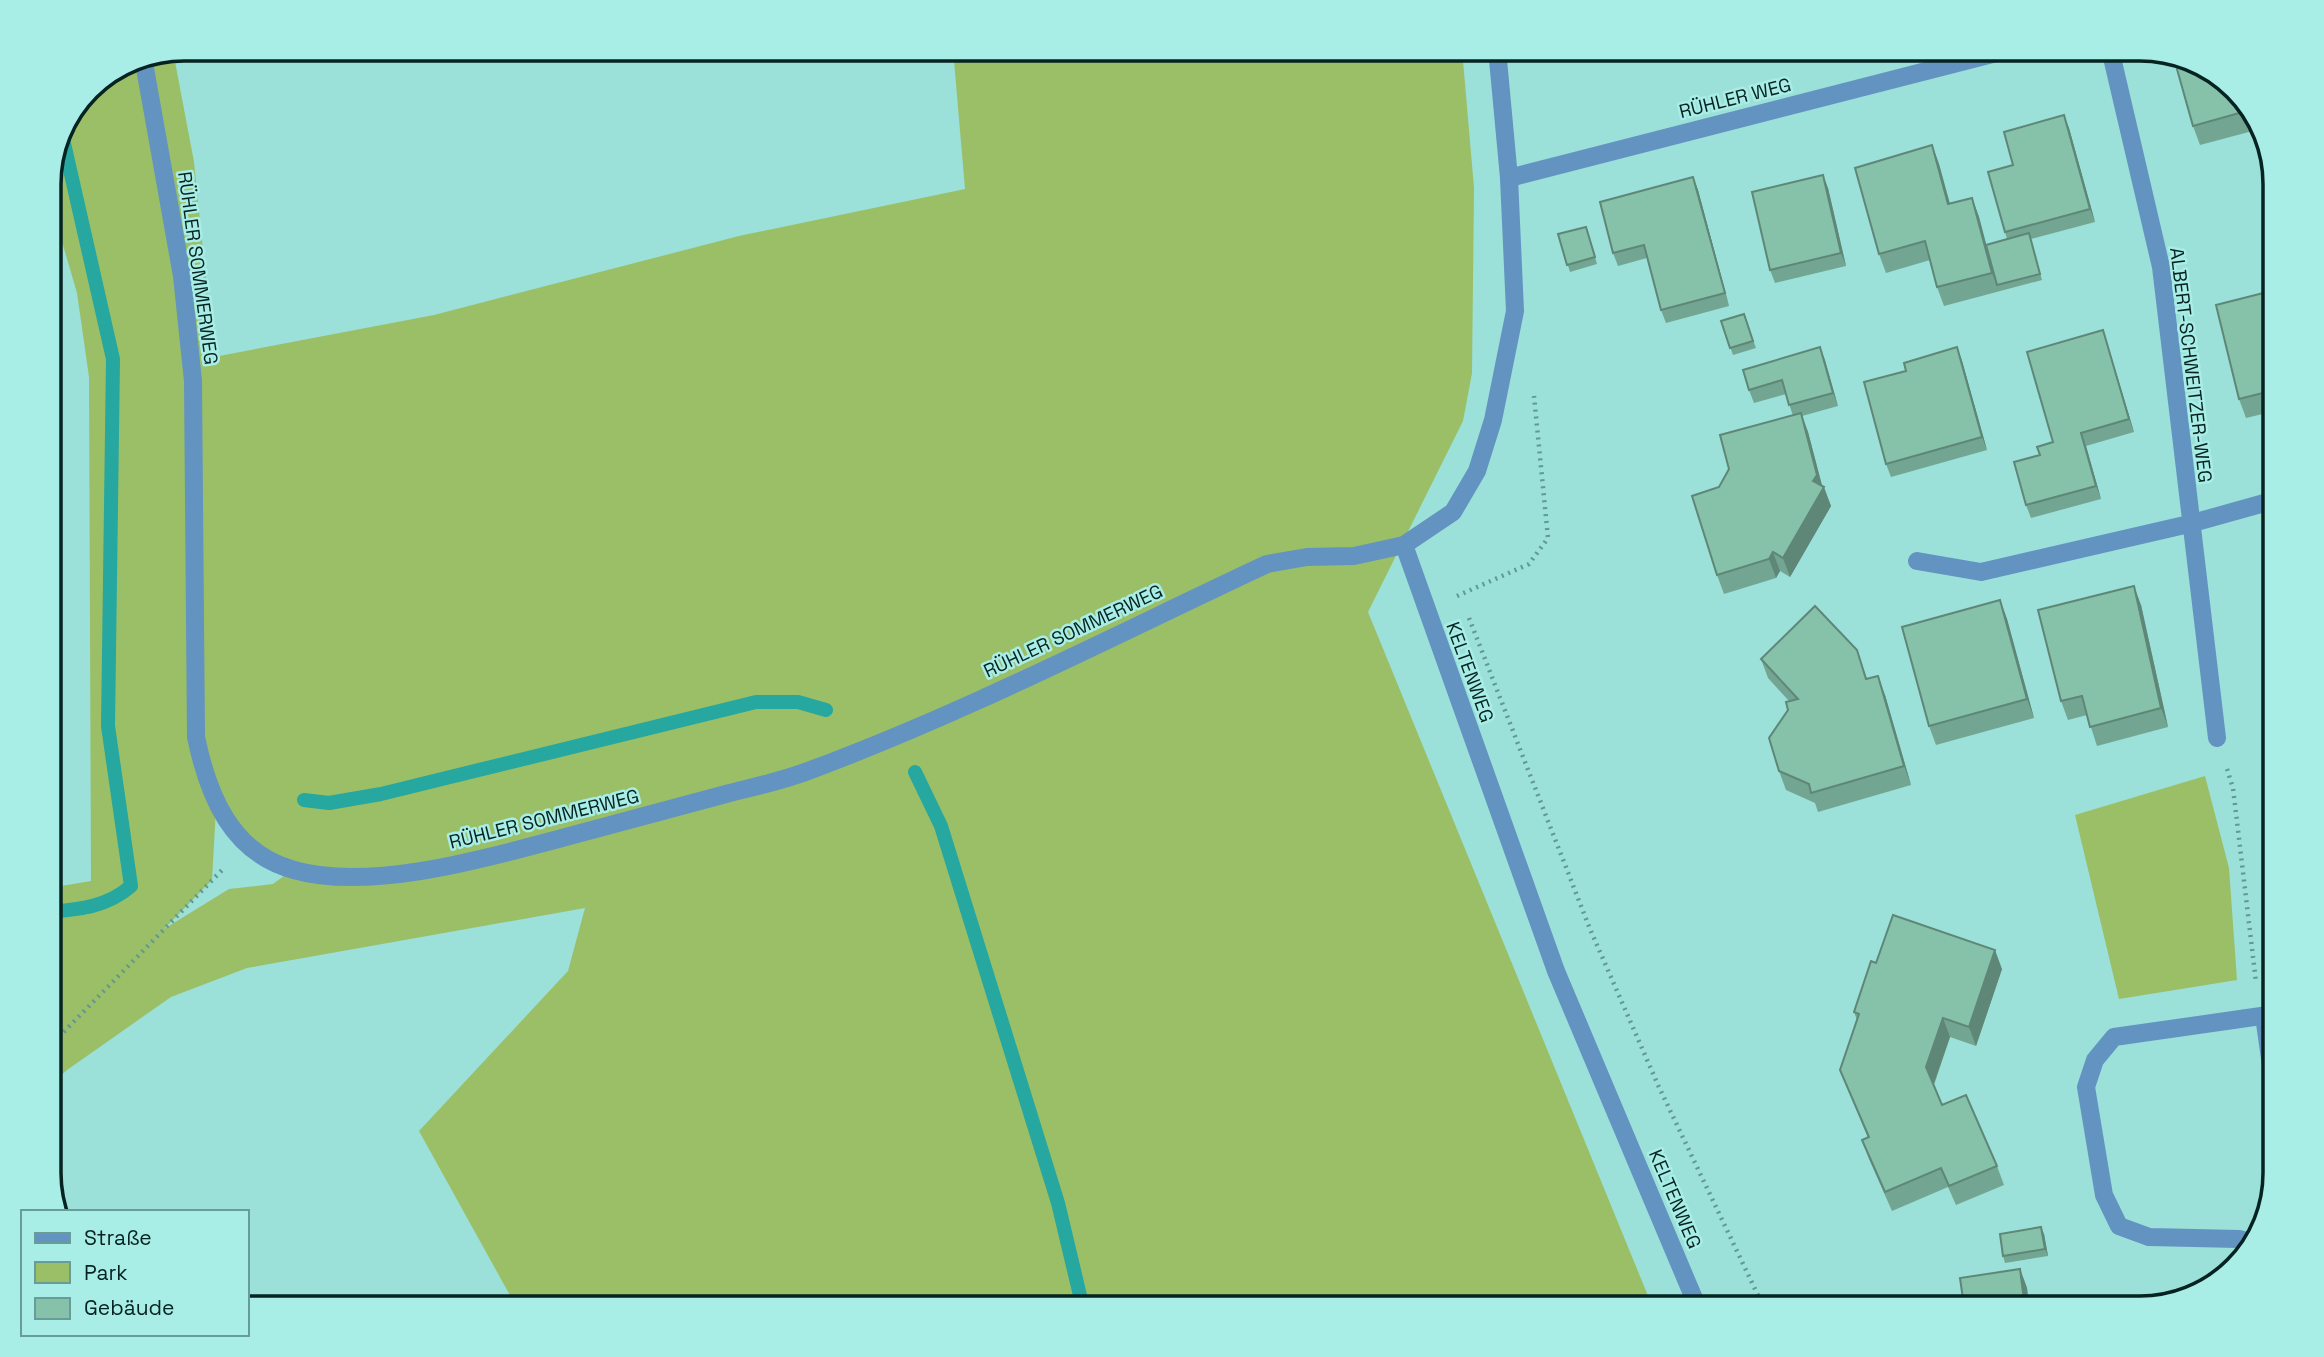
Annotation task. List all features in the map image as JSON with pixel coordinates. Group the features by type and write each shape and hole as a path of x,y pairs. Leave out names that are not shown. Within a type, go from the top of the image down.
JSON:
{"street":[{"path":"1404,545 1453,512 1477,471 1493,420 1515,311 1509,178 1498,61"},
{"name":"RÜHLER WEG","path":"1509,178 1965,61"},
{"name":"ALBERT-SCHWEITZER-WEG","path":"2112,61 2161,267 2189,524 2217,738"},
{"name":"RÜHLER SOMMERWEG","path":"145,68 182,276 193,381 196,737 216,807 247,846 292,870 335,877 376,876 492,857 805,773 896,737 1267,564 1307,557 1354,556 1404,545"},
{"path":"1917,561 1981,572 2189,524 2262,504"},
{"name":"KELTENWEG","path":"1404,545 1556,971 1693,1296"},
{"path":"2242,1240 2149,1237 2119,1226 2104,1195 2086,1087 2095,1060 2115,1037 2263,1016"}],"path":[{"path":"1425,610 1529,564 1548,538 1533,393"},
{"path":"1460,595 1590,929 1658,1085 1758,1296"},
{"path":"2217,738 2233,788 2257,989 2263,1001"},
{"path":"62,1034 247,846"}],"green space":[{"path":"1463,61 1474,188 1472,373 1463,421 1368,612 1648,1296 510,1296 419,1131 568,971 585,908 247,968 171,997 62,1074 62,886 91,881 89,377 77,293 62,242 62,177 71,137 92,103 116,82 130,74 175,62 194,162 214,357 434,315 739,236 965,189 954,62","holes":["216,808 292,870 273,884 229,889 164,929 212,880"]},
{"path":"2205,776 2229,868 2237,980 2119,999 2075,815"}],"building":[{"path":"2176,67 2214,87 2227,97 2239,113 2193,126"},
{"path":"2064,115 2090,209 2005,232 1988,172 2013,165 2004,132"},
{"path":"1932,145 1948,204 1972,198 1992,273 1937,287 1925,241 1879,254 1855,168"},
{"path":"1823,175 1841,253 1770,270 1752,192"},
{"path":"1693,177 1725,293 1661,310 1644,245 1613,253 1600,202"},
{"path":"1586,227 1595,257 1567,265 1558,234"},
{"path":"2029,233 2040,274 1997,285 1986,245"},
{"path":"2262,293 2262,393 2239,399 2216,305"},
{"path":"1744,314 1753,341 1730,348 1721,321"},
{"path":"2103,330 2129,419 2081,433 2096,486 2026,505 2014,462 2040,455 2037,447 2053,442 2027,352"},
{"path":"1820,347 1833,393 1789,405 1782,380 1749,390 1743,370"},
{"path":"1957,347 1982,437 1886,464 1864,382 1906,371 1904,363"},
{"path":"1801,413 1817,475 1813,481 1824,487 1783,558 1773,552 1769,559 1717,575 1692,496 1719,487 1729,469 1720,435"},
{"path":"2134,586 2161,708 2090,727 2082,696 2061,701 2038,610"},
{"path":"2000,600 2027,699 1929,726 1902,627"},
{"path":"1815,606 1857,650 1866,679 1878,676 1904,766 1811,793 1809,784 1779,771 1769,738 1788,710 1786,702 1798,699 1761,659"},
{"path":"1893,915 1995,950 1969,1027 1943,1018 1926,1067 1942,1105 1966,1095 1997,1166 1949,1186 1941,1168 1885,1192 1862,1140 1869,1137 1840,1070 1859,1014 1854,1012 1871,961 1876,963"},
{"path":"2041,1227 2045,1249 2003,1256 2000,1234"},
{"path":"2020,1269 2023,1296 1963,1296 1960,1278"}],"waterway":[{"path":"62,910 103,903 131,886 108,726 113,359 66,153"},
{"path":"304,800 329,803 381,794 756,702 798,702 826,710"},
{"path":"915,772 941,826 1058,1203 1080,1296"}]}
